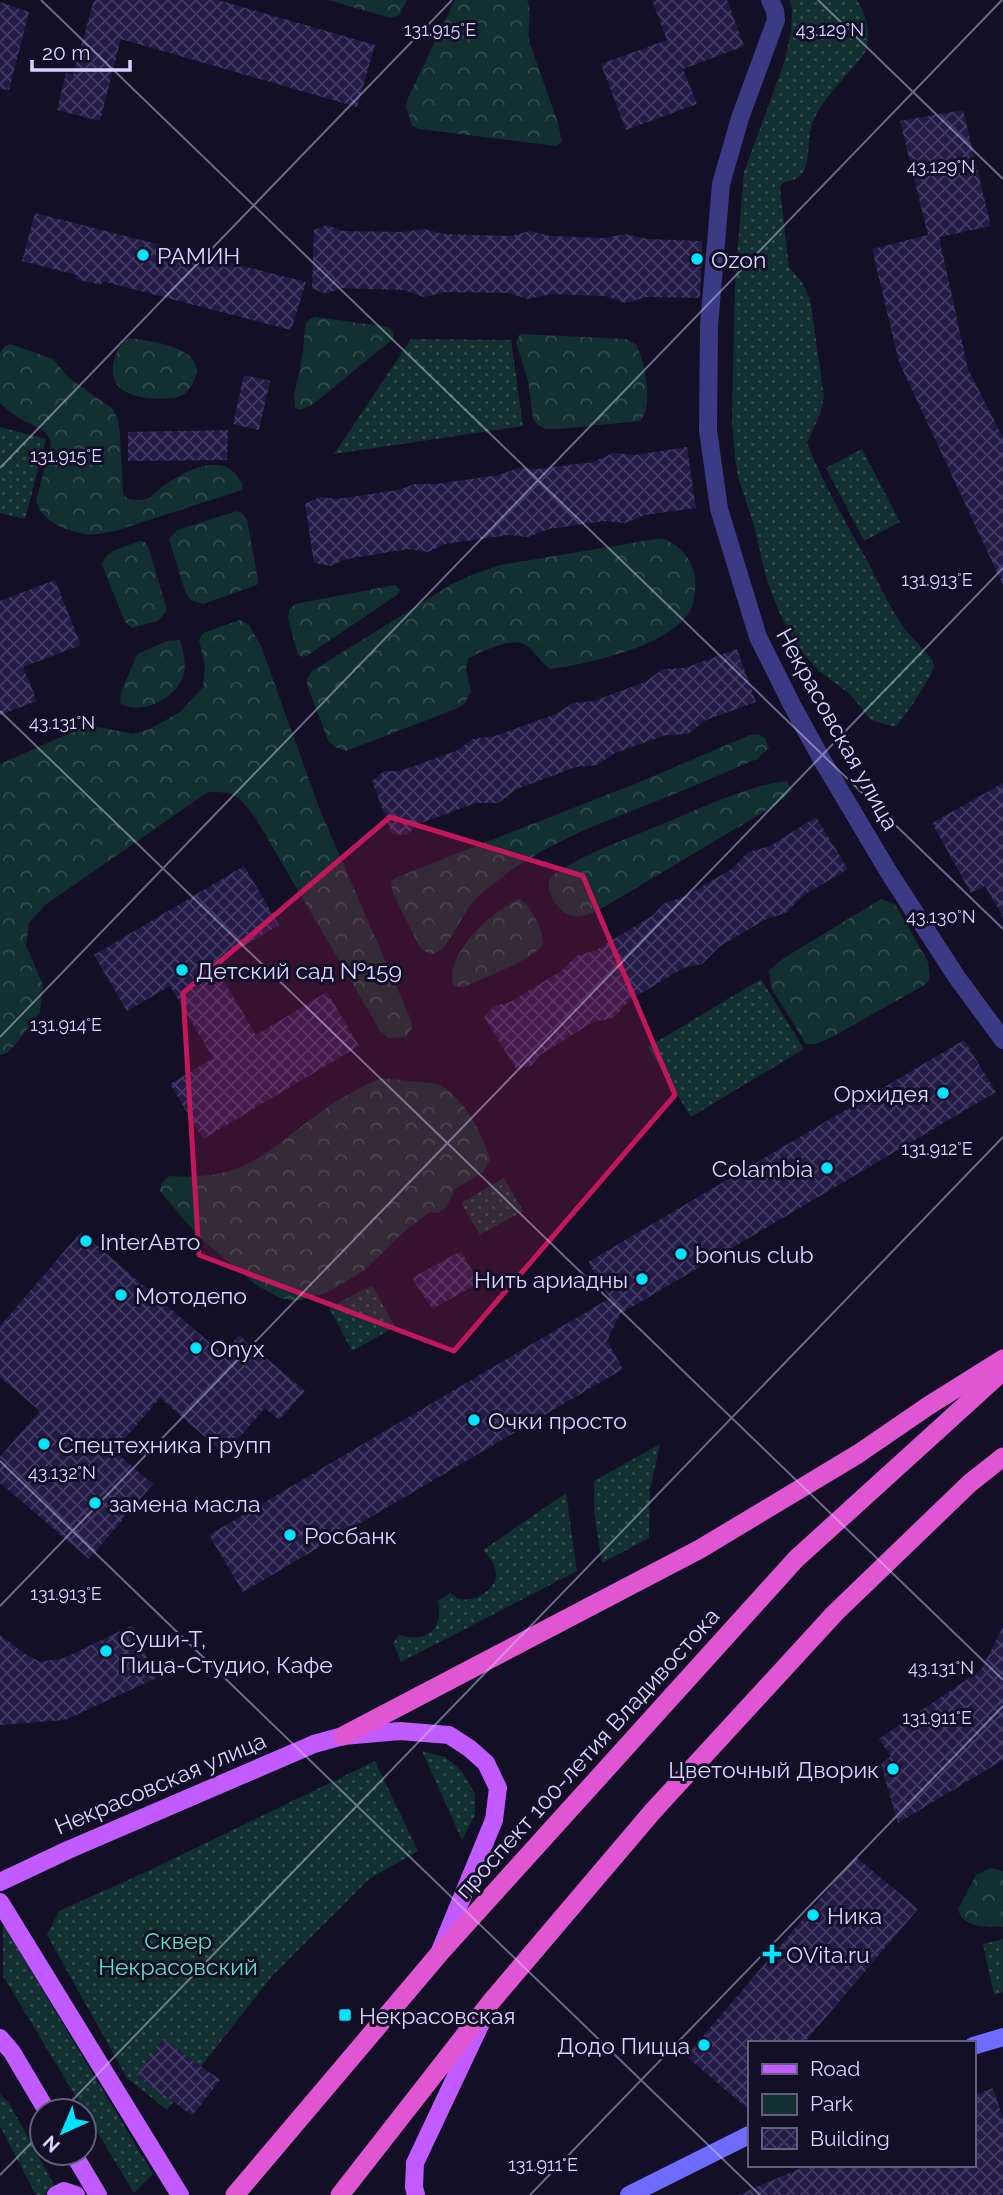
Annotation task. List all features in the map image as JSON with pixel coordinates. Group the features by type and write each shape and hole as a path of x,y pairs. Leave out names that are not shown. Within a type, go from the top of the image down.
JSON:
{"highway":[{"path":"343,1736 700,1549 858,1454 1003,1359"},
{"name":"проспект 100-летия Владивостока","path":"240,2188 439,1954 796,1559 1003,1371"},
{"path":"340,2195 490,2003 653,1811 835,1613 970,1483 1003,1457"}],"main road":[{"name":"Некрасовская улица","path":"0,1882 58,1854 314,1744 343,1736 400,1731 449,1735 486,1763 498,1788 494,1820 439,1954"},
{"path":"0,1902 180,2195"},
{"path":"416,2195 415,2163 490,2003"},
{"path":"975,2045 1003,2037"},
{"path":"0,2038 12,2052 39,2097"},
{"path":"629,2195 748,2136"},
{"path":"81,2167 98,2195"},
{"path":"56,2195 64,2191 76,2195"}],"street":[{"name":"Некрасовская улица","path":"770,0 776,20 740,118 721,184 709,326 708,430 719,509 758,637 821,760 888,871 1003,1040"}],"highlighted area":[{"path":"390,817 583,876 675,1095 454,1351 199,1255 183,993"}],"green space":[{"path":"328,0 407,0 399,15 391,18"},
{"path":"455,0 527,0 530,10 529,41 562,142 556,146 412,126 406,107 408,98"},
{"path":"789,0 857,0 867,25 868,39 864,54 828,96 815,117 811,127 806,167 801,175 794,180 783,182 780,188 789,267 810,298 824,397 820,414 807,443 828,489 894,612 934,665 918,696 895,727 871,720 850,694 819,671 797,647 767,581 735,457 732,421 735,282 744,172 783,66 791,33 792,8"},
{"path":"316,317 388,327 394,337 312,405 300,410 295,408 294,396 303,353 305,324"},
{"path":"520,334 626,339 637,345 645,373 647,395 647,405 640,421 558,429 546,429 538,425 533,419 528,381 516,342"},
{"path":"129,338 166,345 189,355 195,363 196,373 188,390 177,397 156,398 131,394 119,387 113,373 113,365 119,349"},
{"path":"411,339 511,340 523,426 334,454"},
{"path":"10,344 53,359 69,378 113,409 120,434 123,494 128,499 147,498 184,473 206,465 227,468 236,474 243,486 242,490 115,531 97,534 71,531 49,520 36,501 51,443 49,438 44,431 21,419 0,403 0,353"},
{"path":"0,427 46,439 25,519 0,513"},
{"path":"862,449 900,522 864,541 826,468"},
{"path":"237,511 247,519 257,585 203,604 191,600 186,594 169,539 177,530"},
{"path":"662,538 684,553 691,563 695,581 691,609 681,622 666,633 648,643 606,658 550,669 529,647 521,643 494,647 468,659 466,669 471,691 465,703 458,708 346,751 335,747 328,740 307,685 312,671 452,584 500,565"},
{"path":"139,541 148,546 167,610 158,621 132,628 125,622 102,565 111,552"},
{"path":"395,585 400,590 397,595 308,655 298,655 288,619 289,610 295,604"},
{"path":"240,620 249,625 261,646 320,810 411,1020 412,1028 406,1037 388,1038 379,1029 255,817 236,796 208,792 45,905 29,923 26,945 43,985 40,1012 17,1043 7,1053 0,1055 0,764 88,725 133,734 150,729 180,712 203,687 205,666 199,640 203,633"},
{"path":"180,640 185,670 178,687 155,704 146,707 128,707 120,703 121,692 139,653 167,641"},
{"path":"758,734 765,738 769,748 757,759 589,828 533,856 473,902 449,941 438,952 431,955 420,948 392,891 391,882 395,878"},
{"path":"787,781 792,790 777,804 599,910 583,916 573,916 557,905 550,893 550,880 553,875 612,844 720,800"},
{"path":"520,899 536,919 543,944 529,956 507,968 464,987 454,986 452,974 463,948 497,912"},
{"path":"881,899 895,904 928,962 930,978 926,984 834,1036 816,1044 806,1044 771,988 769,970 784,958"},
{"path":"761,979 804,1049 691,1117 648,1047"},
{"path":"381,1078 438,1084 447,1090 471,1117 490,1160 483,1172 455,1189 446,1208 438,1213 430,1212 406,1230 362,1272 328,1292 297,1301 280,1298 256,1285 198,1236 160,1191 161,1184 169,1176 216,1174 251,1162 330,1106"},
{"path":"504,1178 523,1211 480,1235 461,1203"},
{"path":"372,1285 395,1327 352,1351 329,1308"},
{"path":"660,1444 650,1490 649,1538 602,1563 594,1512 594,1481"},
{"path":"566,1493 577,1571 401,1662 393,1643 399,1635 417,1637 431,1632 438,1620 438,1601 450,1593 459,1599 471,1599 488,1590 495,1581 496,1571 483,1550"},
{"path":"422,1751 445,1757 462,1771 475,1794 475,1815 462,1840"},
{"name":"Сквер Некрасовский","path":"375,1761 418,1851 369,1879 272,1976 167,2110 127,2078 47,1935 59,1911","holes":["163,2039 195,2062 137,2076"]},
{"path":"990,1868 1003,1871 1003,1927 970,1923 958,1909 976,1875"},
{"path":"3,1924 153,2174 134,2193 98,2133 98,2097 76,2097 3,1976"},
{"path":"1003,1939 1003,1992 994,1995 983,1944"},
{"path":"0,2094 9,2103 28,2137 28,2167 44,2167 56,2188 44,2195 36,2195 0,2126"}],"building":[{"path":"94,0 218,0 375,45 357,107 121,39 100,121 57,110 66,73 73,75"},
{"path":"652,0 727,0 744,46 683,69 697,104 626,130 601,64 667,40"},
{"path":"0,2 29,12 9,90 0,89"},
{"path":"963,110 991,226 939,237 968,369 1003,438 1003,585 899,362 872,249 928,235 900,121"},
{"path":"35,213 306,282 291,330 102,281 101,285 76,279 77,275 22,261"},
{"path":"327,225 343,231 402,232 424,229 444,234 510,236 530,231 550,236 604,238 625,234 647,239 702,241 700,298 647,297 625,303 605,296 550,294 528,299 508,293 446,292 424,297 403,290 341,288 326,294 312,288 314,230"},
{"path":"244,375 270,381 259,430 233,424"},
{"path":"228,430 227,460 128,461 128,432"},
{"path":"687,447 696,508 645,515 625,523 604,521 549,529 528,537 509,535 445,544 428,552 408,549 346,559 331,566 314,563 305,504 320,497 337,499 398,490 415,484 436,484 499,475 518,468 538,469 593,462 613,453 635,455"},
{"path":"55,580 81,645 23,667 37,701 0,715 0,601"},
{"path":"737,649 756,702 706,720 688,734 666,735 615,753 597,765 576,767 517,789 498,803 476,803 418,824 407,835 392,834 372,781 384,771 400,771 456,751 473,739 495,736 556,714 573,703 594,701 645,682 663,669 685,668"},
{"path":"1003,783 1003,917 985,886 971,893 932,823"},
{"path":"816,817 848,869 801,897 786,913 766,919 719,947 702,964 683,968 630,1000 613,1018 593,1022 540,1055 531,1066 516,1069 484,1017 494,1006 510,1002 561,971 576,956 596,950 652,916 665,903 686,896 733,868 748,852 770,846"},
{"path":"244,866 279,925 214,964 256,1035 327,992 359,1046 203,1139 170,1084 213,1058 170,986 127,1011 94,955"},
{"path":"964,1040 996,1092 620,1314 607,1341 623,1369 243,1592 209,1535 610,1298 588,1262"},
{"path":"81,1232 223,1354 239,1335 305,1391 279,1420 265,1408 225,1454 160,1398 114,1451 153,1484 89,1559 0,1483 0,1457 40,1411 0,1377 0,1326"},
{"path":"461,1251 479,1283 432,1309 412,1278"},
{"path":"133,1625 156,1678 65,1720 0,1725 0,1635 40,1662 64,1658"},
{"path":"1003,1627 1003,1760 898,1823 881,1765 891,1756 879,1739 981,1670"},
{"path":"856,1857 918,1909 806,2041 748,2041 748,2109 686,2056"},
{"path":"163,2039 220,2080 192,2116 136,2076"},
{"path":"993,2088 1003,2119 1003,2195 738,2195 803,2167 975,2167 975,2095"}],"place":[{"name":"РАМИН","path":"143,255"},
{"name":"Ozon","path":"697,259"},
{"name":"Детский сад №159","path":"182,970"},
{"name":"Орхидея","path":"943,1093"},
{"name":"Colambia","path":"827,1168"},
{"name":"InterАвто","path":"86,1241"},
{"name":"bonus club","path":"681,1254"},
{"name":"Нить ариадны","path":"642,1279"},
{"name":"Мотодепо","path":"121,1295"},
{"name":"Onyx","path":"196,1348"},
{"name":"Очки просто","path":"474,1420"},
{"name":"Спецтехника Групп","path":"44,1444"},
{"name":"замена масла","path":"95,1503"},
{"name":"Росбанк","path":"290,1535"},
{"name":"Суши-Т, Пица-Студио, Кафе","path":"106,1651"},
{"name":"Цветочный Дворик","path":"893,1769"},
{"name":"Ника","path":"813,1915"},
{"name":"OVita.ru","path":"772,1954"},
{"name":"Некрасовская","path":"345,2015"},
{"name":"Додо Пицца","path":"704,2045"}]}
